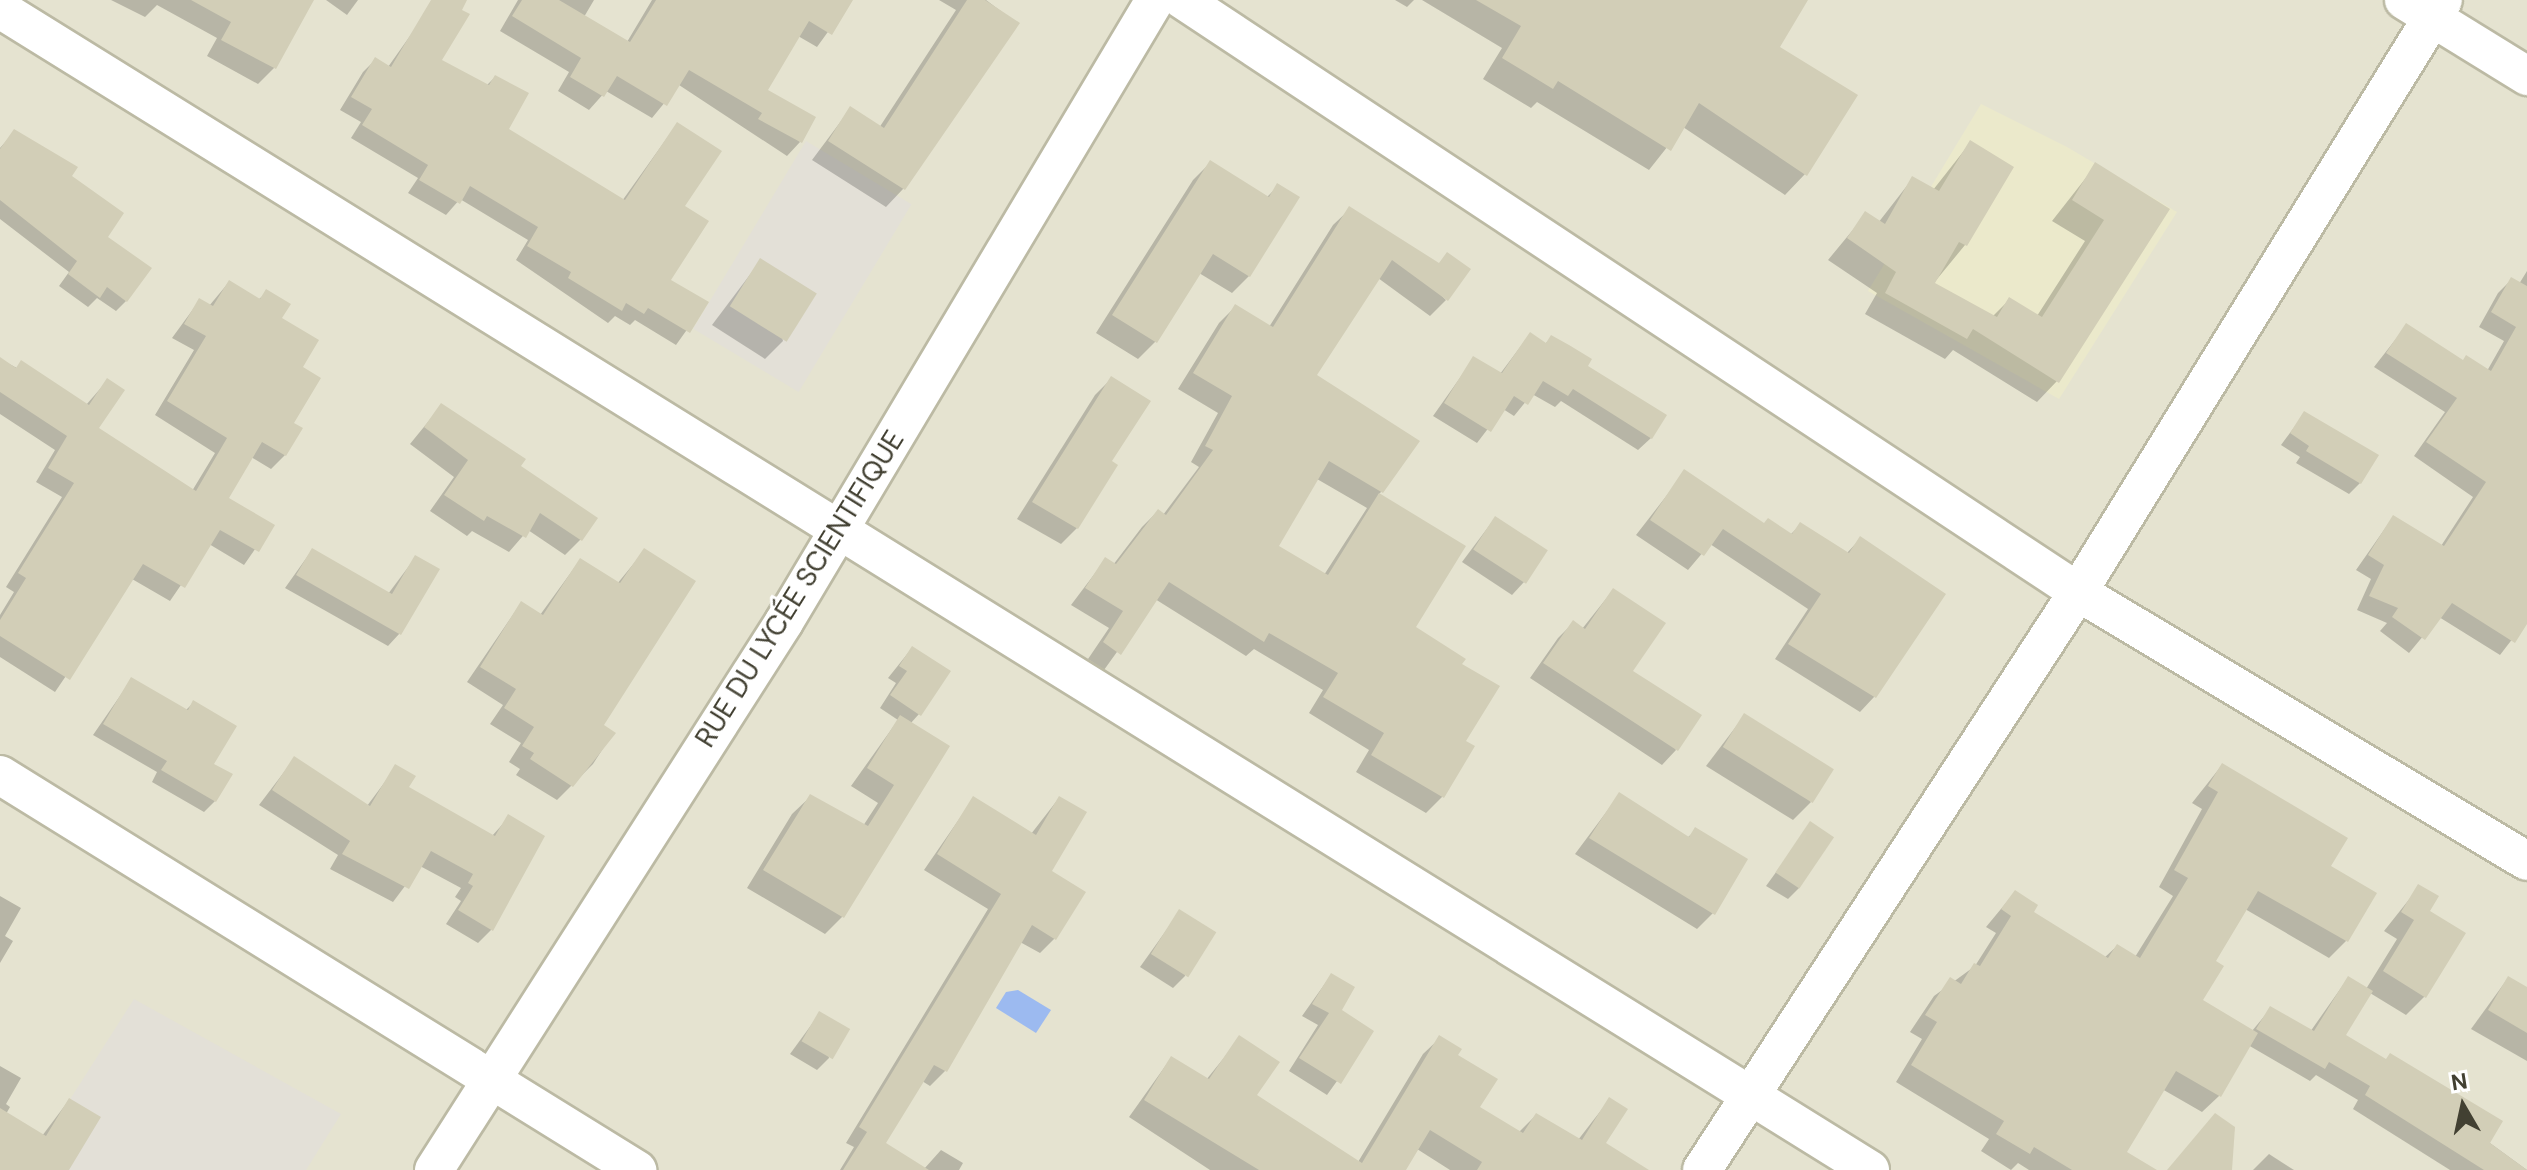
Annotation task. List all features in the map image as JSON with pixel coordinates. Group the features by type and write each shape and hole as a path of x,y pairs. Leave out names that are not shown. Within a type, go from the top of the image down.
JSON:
{"street":[{"name":"RUE DU LYCÉE SCIENTIFIQUE","path":"434,1170 837,532 1155,0"},
{"path":"1183,0 2078,592 2527,861"},
{"path":"1702,1170 2078,592 2426,6 2527,76"},
{"path":"0,9 837,532 1870,1170"},
{"path":"0,775 637,1170"}],"shaded area":[{"path":"0,0 2527,0 2527,1170 0,1170"},
{"path":"1981,104 2067,147 2177,212 2059,399 1868,291"},
{"path":"806,141 911,204 799,392 693,329"},
{"path":"134,999 341,1114 306,1170 25,1170"}],"water":[{"path":"1018,990 1051,1010 1036,1033 996,1008 1006,992"}],"building":[{"path":"191,0 314,0 276,69 221,40 231,22"},
{"path":"431,0 467,0 462,10 470,14 442,60 489,85 495,75 529,93 509,129 625,200 677,122 722,151 685,206 709,221 671,280 709,302 690,333 648,308 644,314 626,303 622,311 568,278 571,272 527,246 538,227 470,186 460,204 419,180 428,165 362,125 372,109 351,97 375,57 391,67"},
{"path":"522,0 559,0 630,42 656,0 853,0 832,35 809,21 768,90 816,117 802,143 758,119 762,113 689,70 667,106 617,76 604,97 570,77 581,58 512,16"},
{"path":"967,0 985,0 1020,23 905,190 828,141 850,106 884,128"},
{"path":"1476,0 1808,0 1780,47 1858,95 1807,176 1699,103 1671,151 1558,81 1553,89 1502,58 1521,26"},
{"path":"14,129 78,167 72,176 124,213 108,237 152,268 127,302 107,287 100,298 68,274 77,261 0,200 0,149"},
{"path":"1970,140 2014,167 1967,246 1959,242 1935,283 1997,317 2009,297 2042,317 2104,220 2072,200 2095,162 2170,209 2059,383 1973,329 1967,339 1885,293 1896,272 1847,238 1865,211 1885,224 1912,176 1939,191"},
{"path":"1210,160 1269,197 1277,183 1300,197 1250,277 1213,254 1157,343 1112,315"},
{"path":"1349,206 1439,263 1447,252 1471,269 1448,301 1392,260 1317,375 1420,441 1383,493 1329,461 1279,546 1328,575 1379,493 1466,546 1416,627 1466,659 1462,664 1500,686 1466,741 1475,746 1444,798 1371,755 1384,733 1323,697 1338,673 1269,633 1264,642 1169,582 1121,655 1103,642 1123,611 1085,588 1105,557 1116,564 1158,509 1166,515 1213,450 1205,446 1232,396 1193,373 1235,304 1273,327"},
{"path":"760,258 817,294 787,342 730,306"},
{"path":"2511,277 2527,286 2527,624 2515,643 2452,603 2425,640 2392,617 2398,608 2369,596 2384,565 2368,555 2393,515 2444,546 2486,482 2426,442 2457,398 2386,353 2406,323 2463,360 2466,355 2491,371 2516,327 2491,312"},
{"path":"229,280 260,299 266,289 291,304 282,318 319,340 303,367 321,378 294,423 303,428 286,456 262,442 229,498 275,525 259,552 220,530 185,588 143,564 70,680 0,636 0,620 26,578 18,573 74,483 48,468 67,436 0,392 0,357 16,368 21,360 89,405 107,378 125,390 99,428 196,491 227,438 167,401 206,336 184,324 199,298 213,306"},
{"path":"1530,332 1546,343 1551,335 1569,345 1592,359 1588,366 1667,415 1652,439 1573,389 1568,396 1543,381 1528,405 1514,396 1491,432 1444,403 1473,356 1502,373"},
{"path":"1111,376 1151,401 1112,461 1118,465 1078,529 1032,502"},
{"path":"441,403 526,459 521,466 598,518 582,541 540,513 526,538 487,516 484,521 444,495 468,460 424,427"},
{"path":"2304,411 2379,455 2361,484 2306,451 2309,446 2290,433"},
{"path":"1684,469 1764,523 1768,518 1792,534 1800,522 1849,553 1860,536 1946,594 1876,698 1788,644 1821,594 1723,529 1704,556 1650,520"},
{"path":"1495,516 1548,550 1526,584 1473,550"},
{"path":"312,548 392,594 415,555 440,569 401,635 296,575"},
{"path":"644,548 696,581 604,725 616,733 573,787 530,759 534,753 522,746 534,727 504,708 516,689 480,667 521,601 543,615 580,558 620,583"},
{"path":"1613,588 1666,623 1633,671 1702,715 1678,751 1543,663 1573,620 1585,629"},
{"path":"912,646 951,671 921,716 890,695 907,671 899,666"},
{"path":"131,677 188,710 193,700 237,726 214,764 233,774 216,802 161,770 167,761 103,724"},
{"path":"1744,713 1834,769 1813,803 1723,747"},
{"path":"900,715 950,746 844,918 763,870 810,794 868,826 894,785 867,768"},
{"path":"294,756 370,806 395,764 416,776 409,787 495,836 508,814 545,836 493,931 458,910 473,886 468,883 473,874 431,851 409,889 342,854 350,841 272,790"},
{"path":"2222,763 2348,838 2331,866 2377,893 2348,942 2258,891 2216,961 2224,966 2203,1000 2258,1033 2221,1097 2176,1071 2127,1152 2157,1170 2072,1170 2034,1147 2030,1154 1996,1134 2004,1121 1911,1065 1937,1022 1925,1015 1950,977 1961,984 1974,963 1980,966 2011,916 2001,909 2015,890 2038,905 2034,912 2108,958 2117,944 2140,958 2188,878 2174,870 2218,792 2208,786"},
{"path":"1619,792 1689,837 1695,827 1748,859 1715,915 1589,838"},
{"path":"973,796 1036,835 1059,796 1087,812 1052,871 1086,892 1056,940 1032,925 947,1072 934,1065 886,1143 929,1170 843,1170 867,1132 859,1127 1001,894 937,854"},
{"path":"1810,821 1834,837 1799,889 1775,872"},
{"path":"2418,884 2439,896 2430,911 2466,933 2426,998 2383,971 2414,920 2401,912"},
{"path":"1179,909 1216,932 1188,977 1151,954"},
{"path":"1331,973 1355,987 1342,1010 1374,1031 1341,1084 1299,1058 1329,1013 1312,1004"},
{"path":"2348,976 2373,991 2346,1035 2386,1059 2390,1053 2503,1121 2490,1143 2527,1170 2484,1170 2365,1095 2370,1086 2329,1062 2325,1069 2256,1029 2270,1006 2314,1031"},
{"path":"2508,976 2527,987 2527,1033 2488,1010"},
{"path":"819,1011 850,1029 833,1059 802,1041"},
{"path":"1239,1035 1280,1062 1257,1095 1362,1163 1439,1035 1462,1049 1458,1055 1498,1079 1480,1107 1523,1133 1536,1113 1582,1140 1609,1097 1628,1109 1606,1143 1649,1170 1477,1170 1482,1162 1430,1130 1406,1170 1259,1170 1144,1100 1171,1056 1209,1079"},
{"path":"69,1098 101,1117 69,1170 0,1170 0,1108 46,1136"},
{"path":"2215,1113 2235,1127 2232,1170 2167,1170"}]}
